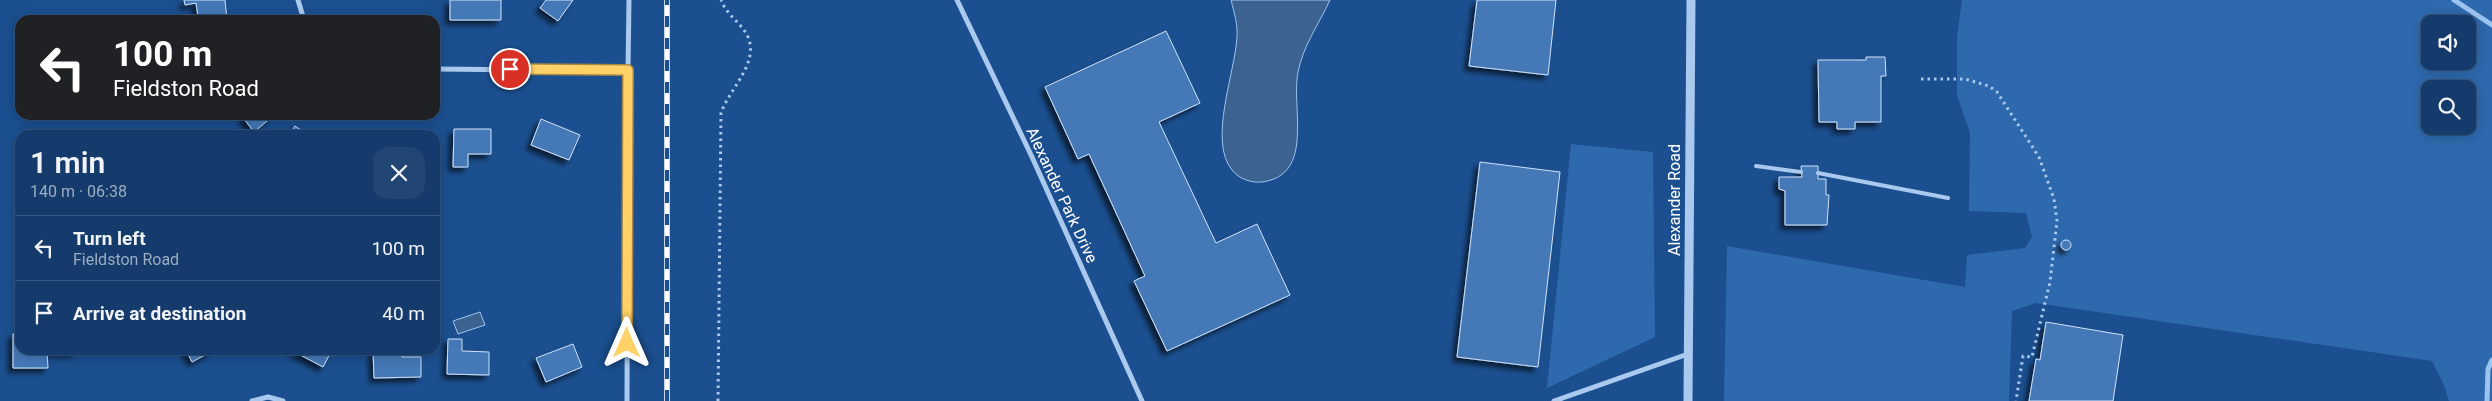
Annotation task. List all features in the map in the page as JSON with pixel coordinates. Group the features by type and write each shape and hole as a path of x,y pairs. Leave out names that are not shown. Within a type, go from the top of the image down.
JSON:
{"street":[{"path":"298,0 302,15"},
{"path":"627,401 629,0"},
{"name":"Alexander Park Drive","path":"957,0 1032,157 1142,401"},
{"name":"Alexander Road","path":"1688,401 1691,0"},
{"path":"440,68 628,70"},
{"path":"1554,401 1688,354"},
{"path":"252,401 268,397 283,401"}],"lane":[{"path":"1756,166 1801,172"},
{"path":"1818,173 1948,198"}],"path":[{"path":"718,401 721,113 727,97 746,68 750,46 745,32 727,11 721,0"},
{"path":"1921,79 1975,80 1997,92 2039,157 2054,199 2057,221 2050,282 2032,357 2023,356 2016,401"}],"shaded area":[{"path":"1231,0 1330,0 1307,44 1300,62 1297,87 1298,121 1295,154 1289,167 1278,177 1262,182 1246,180 1232,170 1225,157 1222,142 1225,106 1237,37"},
{"path":"1962,0 2492,0 2492,401 2449,401 2444,385 2432,361 2036,303 2012,311 2009,401 1724,401 1727,246 1965,287 1967,255 2025,248 2032,237 2026,213 1969,211 1970,133 1957,95 1957,37"},
{"path":"1571,144 1653,152 1655,337 1547,388"},
{"path":"480,312 485,325 458,334 453,321"}],"building":[{"path":"184,0 225,0 226,15 198,15 196,3 185,5"},
{"path":"450,0 501,0 501,20 450,20"},
{"path":"546,0 573,0 558,21 540,8"},
{"path":"1477,0 1556,0 1548,75 1469,66"},
{"path":"1166,31 1200,103 1159,122 1216,243 1257,224 1290,295 1167,351 1134,281 1145,276 1089,154 1078,159 1045,87"},
{"path":"1866,57 1885,57 1886,76 1881,76 1881,122 1855,122 1855,129 1837,129 1837,122 1819,122 1818,60 1866,60"},
{"path":"541,119 580,135 569,160 531,145"},
{"path":"245,120 268,120 256,130 252,130"},
{"path":"295,126 301,130 292,130"},
{"path":"454,129 491,129 491,154 468,154 468,167 453,167"},
{"path":"1480,162 1560,172 1538,367 1457,357"},
{"path":"1801,166 1818,166 1818,179 1826,179 1826,195 1829,195 1827,225 1785,225 1785,191 1779,189 1779,177 1802,177"},
{"path":"2066,240 2071,245 2066,250 2061,245"},
{"path":"2046,322 2123,335 2113,401 2029,401 2036,359 2040,360"},
{"path":"13,334 15,334 15,355 47,355 48,368 13,368"},
{"path":"448,339 462,339 462,351 489,352 489,375 447,374"},
{"path":"573,344 582,367 546,382 536,358"},
{"path":"188,355 205,355 192,362"},
{"path":"300,355 329,355 323,367"},
{"path":"373,355 421,357 421,377 374,378"}],"waterway":[{"path":"2454,0 2492,25"},
{"path":"2487,401 2488,369 2492,360"}],"railway":[{"path":"667,0 667,401"}],"route":[{"path":"510,69 628,70 627,343"}]}
